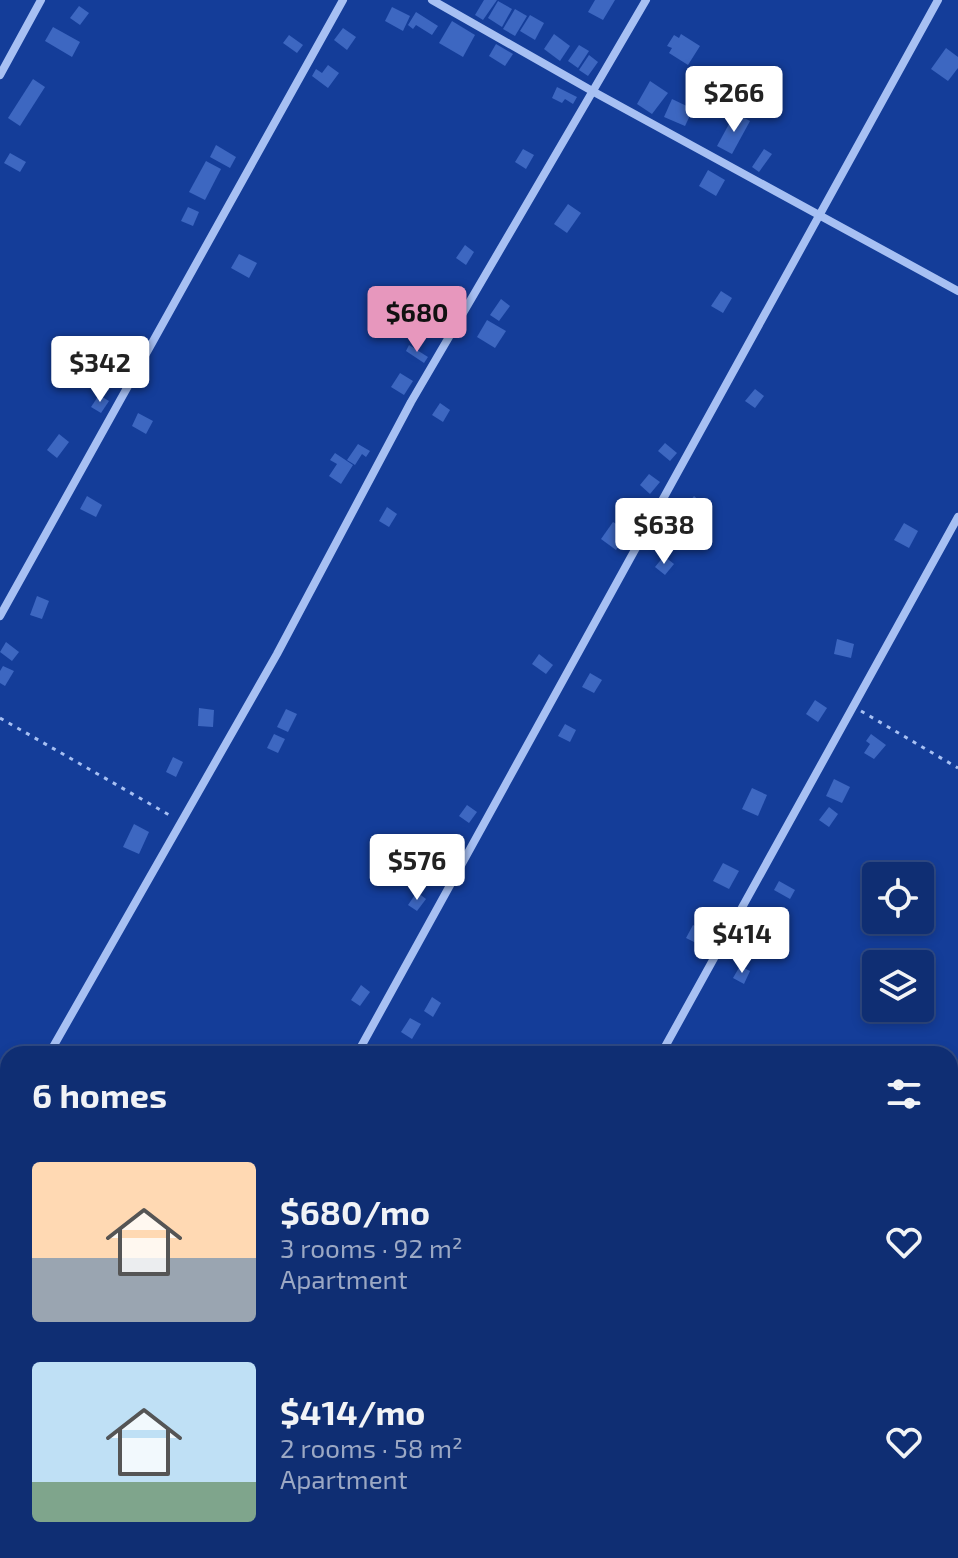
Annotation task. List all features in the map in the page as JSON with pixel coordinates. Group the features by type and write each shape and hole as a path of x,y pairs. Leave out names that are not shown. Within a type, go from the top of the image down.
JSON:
{"street":[{"path":"0,75 41,0"},
{"path":"0,616 343,0"},
{"path":"432,0 958,291"},
{"path":"54,1046 277,654 411,402 646,0"},
{"path":"361,1046 938,0"},
{"path":"665,1046 958,517"}],"path":[{"path":"852,706 958,768"},
{"path":"0,718 181,822"}],"building":[{"path":"484,0 497,0 483,20 475,15"},
{"path":"595,0 615,0 603,20 588,12"},
{"path":"498,1 512,9 502,27 488,18"},
{"path":"79,6 89,13 80,25 70,18"},
{"path":"392,7 410,16 403,31 385,21"},
{"path":"515,9 527,16 515,36 503,29"},
{"path":"416,12 438,26 432,35 416,25 413,29 408,25"},
{"path":"530,15 544,23 535,40 520,31"},
{"path":"452,21 475,35 463,57 439,43"},
{"path":"53,27 80,42 72,57 45,41"},
{"path":"343,28 356,37 347,50 334,40"},
{"path":"554,34 570,46 560,61 544,49"},
{"path":"681,34 700,46 688,65 669,53 672,48 667,46 674,35 679,38"},
{"path":"289,35 303,45 297,53 283,43"},
{"path":"496,44 513,54 505,66 489,56"},
{"path":"579,45 589,51 578,68 568,61"},
{"path":"946,48 958,57 958,68 948,81 931,69"},
{"path":"589,55 598,62 588,76 579,70"},
{"path":"328,65 339,73 328,88 312,76 316,69 322,73"},
{"path":"33,79 45,87 20,126 8,118"},
{"path":"650,81 668,93 652,114 637,104"},
{"path":"557,87 577,97 573,104 565,99 562,103 552,98"},
{"path":"672,99 693,109 685,126 664,117"},
{"path":"735,113 750,121 732,154 717,146"},
{"path":"216,145 236,157 230,168 210,157"},
{"path":"523,149 534,155 526,169 515,162"},
{"path":"764,149 772,154 759,172 752,167"},
{"path":"10,153 26,162 20,172 4,163"},
{"path":"206,161 221,169 205,200 189,192"},
{"path":"708,170 725,180 716,196 699,186"},
{"path":"568,204 581,213 567,233 554,224"},
{"path":"188,207 199,212 193,226 181,221"},
{"path":"465,245 474,252 466,265 456,258"},
{"path":"239,254 257,263 249,278 231,268"},
{"path":"721,291 732,298 723,313 711,306"},
{"path":"501,299 510,306 499,321 490,315"},
{"path":"487,320 506,331 495,348 477,337"},
{"path":"409,345 428,357 424,363 406,351"},
{"path":"109,363 120,369 108,391 97,385"},
{"path":"400,373 413,381 404,395 391,387"},
{"path":"755,389 764,396 755,408 745,401"},
{"path":"99,395 109,401 101,413 91,407"},
{"path":"440,403 450,410 443,422 432,415"},
{"path":"138,413 153,421 146,434 132,426"},
{"path":"59,434 69,442 57,458 47,450"},
{"path":"665,443 677,453 670,461 658,451"},
{"path":"358,444 370,451 366,457 362,454 355,465 347,460"},
{"path":"335,453 353,465 341,484 329,476 337,464 330,460"},
{"path":"649,474 660,482 650,494 640,485"},
{"path":"87,496 102,505 96,517 80,509"},
{"path":"694,496 706,506 696,518 684,509"},
{"path":"387,507 397,514 389,527 379,521"},
{"path":"613,522 628,531 616,550 601,539"},
{"path":"904,523 918,531 909,548 894,540"},
{"path":"664,556 674,564 665,575 655,567"},
{"path":"37,596 49,601 42,619 30,615"},
{"path":"837,639 854,644 851,658 834,654"},
{"path":"6,642 19,652 12,661 0,652"},
{"path":"539,654 553,665 546,674 532,664"},
{"path":"3,666 14,671 5,686 0,683"},
{"path":"590,673 602,680 594,693 582,687"},
{"path":"815,700 827,708 818,722 806,714"},
{"path":"199,708 214,710 213,727 198,726"},
{"path":"286,709 297,714 288,732 277,727"},
{"path":"565,724 576,730 570,742 558,736"},
{"path":"274,734 285,739 278,753 267,748"},
{"path":"871,734 886,745 874,759 864,753 870,744 866,741"},
{"path":"173,757 183,762 176,777 166,772"},
{"path":"834,779 850,787 842,803 826,796"},
{"path":"752,788 767,795 758,816 742,809"},
{"path":"467,805 477,812 469,823 459,816"},
{"path":"829,807 838,814 829,827 819,820"},
{"path":"134,824 149,832 139,854 123,847"},
{"path":"723,863 739,871 729,889 713,881"},
{"path":"779,881 795,890 790,899 774,890"},
{"path":"417,892 426,899 417,911 408,905"},
{"path":"693,925 703,930 696,943 686,938"},
{"path":"739,939 756,948 749,962 732,953"},
{"path":"740,966 750,971 744,984 733,978"},
{"path":"361,985 370,992 360,1006 351,1000"},
{"path":"432,997 441,1003 433,1017 424,1011"},
{"path":"410,1018 421,1024 412,1039 401,1032"}]}
